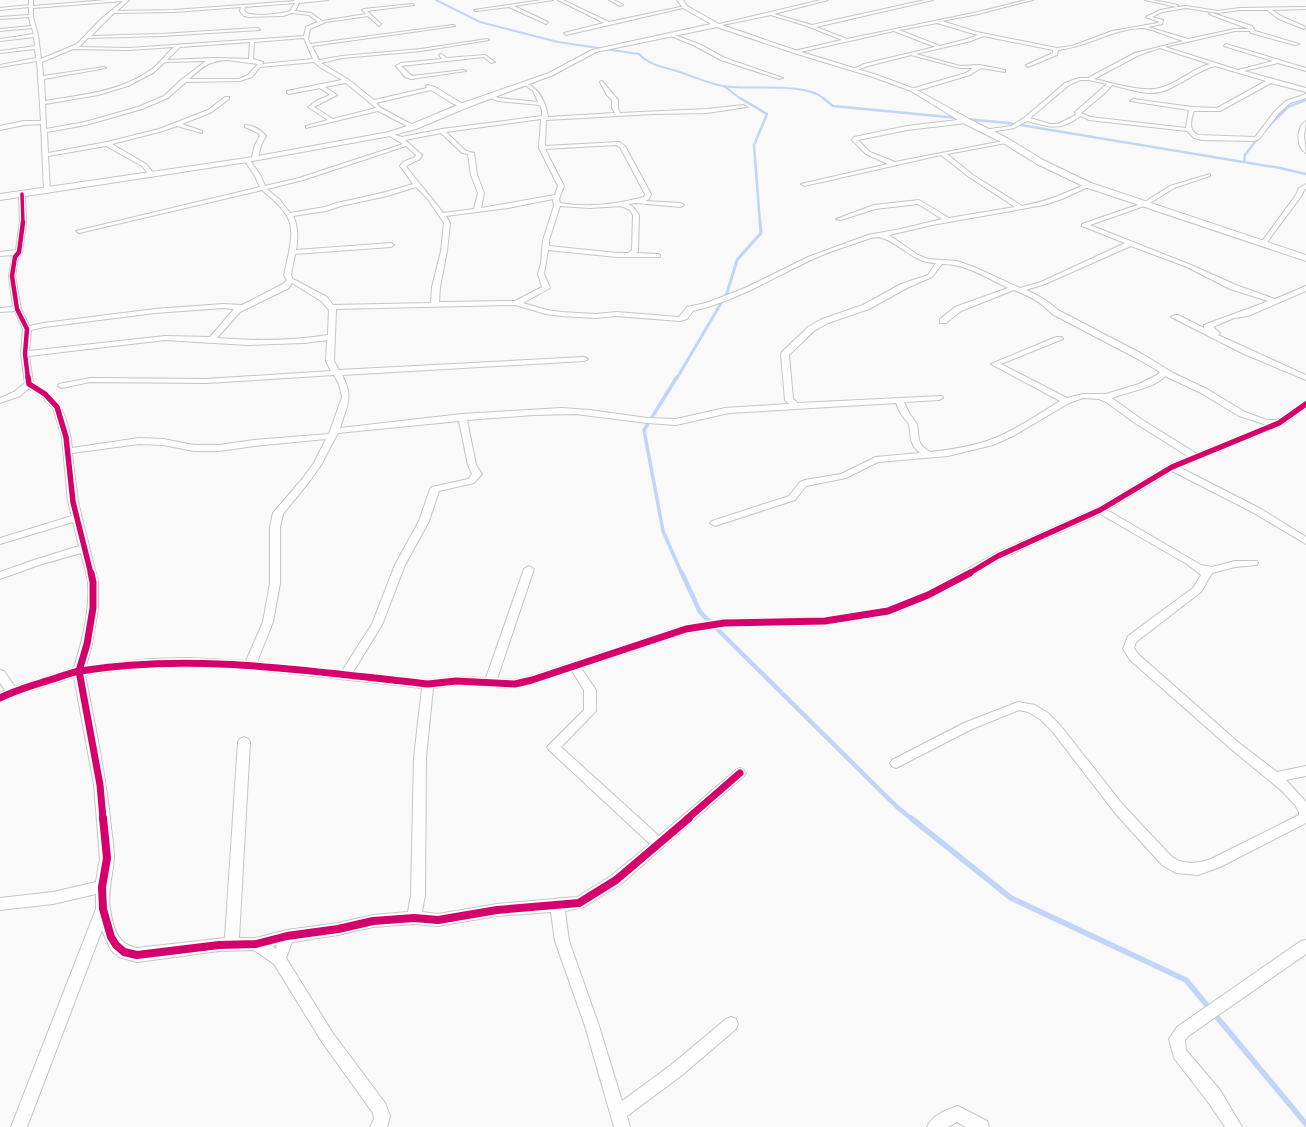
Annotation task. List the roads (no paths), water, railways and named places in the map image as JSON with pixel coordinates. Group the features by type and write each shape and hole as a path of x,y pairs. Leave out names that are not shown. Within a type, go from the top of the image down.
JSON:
{"street":[{"path":"0,9 31,4 123,0"},
{"path":"0,66 38,61 79,45 103,20 127,0"},
{"path":"114,12 174,11 272,2 326,0"},
{"path":"476,10 551,0"},
{"path":"560,0 609,24"},
{"path":"612,0 621,5"},
{"path":"680,0 685,7 717,25 913,90 954,115 1046,165 1088,185 1306,258"},
{"path":"0,197 47,192 247,160 390,134 489,96 526,84 562,69 594,51 769,14 826,0"},
{"path":"913,0 921,2"},
{"path":"813,26 932,0"},
{"path":"796,52 846,40 978,13 1031,0"},
{"path":"1147,0 1216,12 1238,9 1306,8"},
{"path":"1288,0 1296,0"},
{"path":"225,7 230,1"},
{"path":"292,12 297,1"},
{"path":"31,4 31,16 36,35 41,78 47,192"},
{"path":"243,5 242,11 248,16 292,12 310,14 321,22"},
{"path":"379,25 364,10 412,5"},
{"path":"508,6 518,9 546,23"},
{"path":"566,34 685,7"},
{"path":"936,21 983,34 1055,49 1073,47 1112,32 1162,22 1148,16 1160,11 1183,7"},
{"path":"1267,8 1281,18 1304,28"},
{"path":"1216,12 1211,14 1250,27 1255,33 1297,44"},
{"path":"769,14 813,26 846,40"},
{"path":"368,15 321,22 308,28 306,37 317,60 332,74 347,81 373,102 379,109 413,126"},
{"path":"0,18 31,16"},
{"path":"310,45 453,26"},
{"path":"0,30 34,27"},
{"path":"1142,27 1170,34 1184,39 1185,41"},
{"path":"87,37 179,34 258,29"},
{"path":"895,30 940,47"},
{"path":"1089,79 1137,54 1160,47 1235,30 1251,30"},
{"path":"671,34 724,59 781,78"},
{"path":"856,70 866,65 969,40 983,34"},
{"path":"0,40 36,35"},
{"path":"73,48 122,49 306,37"},
{"path":"259,66 437,48 487,40"},
{"path":"251,61 252,41"},
{"path":"1226,45 1306,70"},
{"path":"42,103 78,97 120,86 150,73 165,61 178,46"},
{"path":"0,52 37,47"},
{"path":"1160,47 1270,81 1306,90"},
{"path":"437,48 446,60"},
{"path":"1028,66 1055,54 1055,49"},
{"path":"912,54 960,67 982,66 1003,71"},
{"path":"465,74 458,72 418,78 407,76 399,69 399,65 485,56 493,62"},
{"path":"165,61 215,59 261,62 250,76 240,80 183,81"},
{"path":"44,131 86,123 140,108 166,97 208,61 215,59"},
{"path":"1239,71 1279,61"},
{"path":"985,131 1014,126 1026,119 1067,84 1081,79 1089,79 1147,92 1155,92 1166,88 1204,67 1216,64"},
{"path":"913,90 968,74 978,67"},
{"path":"41,78 104,68"},
{"path":"418,78 452,101 463,106"},
{"path":"290,92 347,81"},
{"path":"1133,101 1192,109 1218,110 1270,81"},
{"path":"602,82 609,94 615,100 615,108 618,114"},
{"path":"517,303 546,288 541,274 555,199 561,186 542,146 545,110 534,90 526,84"},
{"path":"1080,115 1077,113 1078,111 1103,92 1110,84"},
{"path":"321,86 334,95 318,102 312,107 333,121"},
{"path":"373,102 433,88"},
{"path":"489,96 498,99 542,104"},
{"path":"1192,109 1187,123 1189,130 1193,135 1202,138 1254,139 1257,138 1277,112 1288,102 1306,96"},
{"path":"46,155 107,144 178,124 210,111 227,98"},
{"path":"402,139 442,131 528,118 707,111 744,107"},
{"path":"308,127 379,109"},
{"path":"1026,119 1057,125 1064,124 1080,115 1088,118 1189,130"},
{"path":"894,164 864,150 855,140 856,138 888,130 966,121"},
{"path":"0,128 24,123 43,122"},
{"path":"1306,123 1301,128 1301,135 1306,151"},
{"path":"178,124 200,132"},
{"path":"247,126 260,132 263,136 258,145 256,158"},
{"path":"442,131 464,152 471,153 474,175 481,193 477,210"},
{"path":"390,134 402,139 419,157 403,164 418,185 430,197 447,223 447,231 437,281 435,304"},
{"path":"442,215 555,199 572,207 623,204 647,198 648,194 622,146 617,143 604,142 542,146"},
{"path":"804,184 894,164 1006,142"},
{"path":"107,144 144,166 152,175"},
{"path":"79,231 301,179 407,144"},
{"path":"943,154 971,176 1021,208"},
{"path":"247,160 264,188 278,201 292,220 294,242 287,275 291,280 324,299 333,310 330,361 345,389 346,396 333,433 312,473 278,513 275,526 275,583 268,622 250,664"},
{"path":"1208,175 1172,187 1145,204 1084,225 1129,244 1189,266 1233,287 1274,301"},
{"path":"289,215 326,209 339,204 382,195 418,185"},
{"path":"331,308 435,304 517,303 546,312 561,314 596,316 616,314 680,319 684,317 690,309 720,302 727,297 748,290 810,258 876,235 890,234 948,220 1050,202 1088,185"},
{"path":"1263,244 1299,195 1301,189 1306,186"},
{"path":"22,194 23,222 19,252 15,257 12,276 17,309 27,329 25,354 29,384"},
{"path":"632,202 681,205"},
{"path":"839,219 874,207 919,202 948,220"},
{"path":"623,204 632,209 636,215 636,251 630,255"},
{"path":"890,234 934,269"},
{"path":"943,321 958,309 1016,289 1043,283 1129,244"},
{"path":"292,252 390,245"},
{"path":"545,248 617,255 658,256"},
{"path":"0,254 19,252"},
{"path":"927,262 955,262 1033,295 1048,305 1055,312 1166,371 1191,386 1209,394 1242,414 1266,422 1279,423"},
{"path":"796,406 789,400 785,359 785,354 791,348 811,329 819,324 866,307 904,286 930,276 940,262"},
{"path":"212,340 229,318 244,307 282,289 291,280"},
{"path":"1224,341 1220,336 1207,327 1232,316 1245,314 1306,288"},
{"path":"27,329 44,325 155,311 223,306 244,307"},
{"path":"0,310 17,309"},
{"path":"1175,317 1306,378"},
{"path":"25,354 165,338 248,343 304,341 332,337"},
{"path":"1059,339 995,364 1066,401"},
{"path":"62,386 90,380 184,382 584,359"},
{"path":"1109,398 1125,390 1142,386 1160,377 1166,371"},
{"path":"0,401 17,394 29,384"},
{"path":"29,384 45,394 57,407 66,437 69,474 77,518 93,582 93,608 87,644 79,672 100,785 107,858 102,887 103,909 111,937 124,952 137,955 232,944 256,944 287,936 338,929 373,921 414,918 438,920 497,910 557,906 579,902 616,880 740,773"},
{"path":"715,523 792,498 803,484 843,476 876,460 948,453 990,443 1010,434 1066,401 1083,396 1109,398 1138,421 1196,457"},
{"path":"68,451 139,441 163,442 194,448 219,448 247,443 462,417 562,411 601,414 637,420 677,422 724,411 939,398"},
{"path":"899,400 907,417 913,424 915,440 918,447 928,455"},
{"path":"0,698 12,692 79,672 150,663 188,662 250,664 428,684 456,681 515,684 536,679 692,628 724,623 825,621 888,611 928,594 977,569 998,556 1100,510 1172,467 1279,423 1306,404"},
{"path":"345,675 377,625 400,565 424,521 435,489 471,481 476,474 472,465 462,417"},
{"path":"1172,467 1237,499 1286,527 1306,541"},
{"path":"1100,510 1201,568 1212,570 1235,564 1253,563"},
{"path":"0,541 77,518"},
{"path":"0,576 29,565 85,548"},
{"path":"896,763 968,726 1018,706 1031,708 1044,716 1056,728 1119,809 1167,862 1176,867 1198,869 1215,863 1305,818 1305,811 1299,801 1286,787 1200,715 1134,657 1128,649 1132,639 1197,590 1206,574 1201,568"},
{"path":"490,683 529,569"},
{"path":"574,666 590,690 590,711 553,747 659,844"},
{"path":"0,674 12,692"},
{"path":"414,918 418,895 420,758 428,684"},
{"path":"232,944 244,742"},
{"path":"1274,778 1306,771"},
{"path":"0,904 53,898 102,887"},
{"path":"557,906 562,941 592,1026 620,1120 647,1093 697,1054 731,1024"},
{"path":"19,1127 103,909"},
{"path":"279,959 287,936"},
{"path":"256,944 279,959 327,1037 381,1111 382,1120 378,1127"},
{"path":"1234,1127 1214,1096 1179,1052 1177,1039 1182,1032 1306,946"},
{"path":"935,1127 948,1117 958,1114 981,1127"}],"waterway":[{"path":"436,0 480,22 558,42 639,54 647,61 656,65 724,86"},
{"path":"724,86 790,88 815,93 825,99"},
{"path":"724,86 741,99"},
{"path":"740,98 767,114 754,145 760,223"},
{"path":"823,98 833,106 958,118"},
{"path":"1267,128 1288,107 1306,100"},
{"path":"965,119 1008,123 1280,168 1306,174"},
{"path":"1244,162 1245,155 1258,138"},
{"path":"677,378 727,293 737,260 761,233 760,222"},
{"path":"677,377 644,430 663,531 682,574"},
{"path":"682,573 700,612 897,807 912,819"},
{"path":"911,818 1011,898 1186,980 1306,1124"}]}
